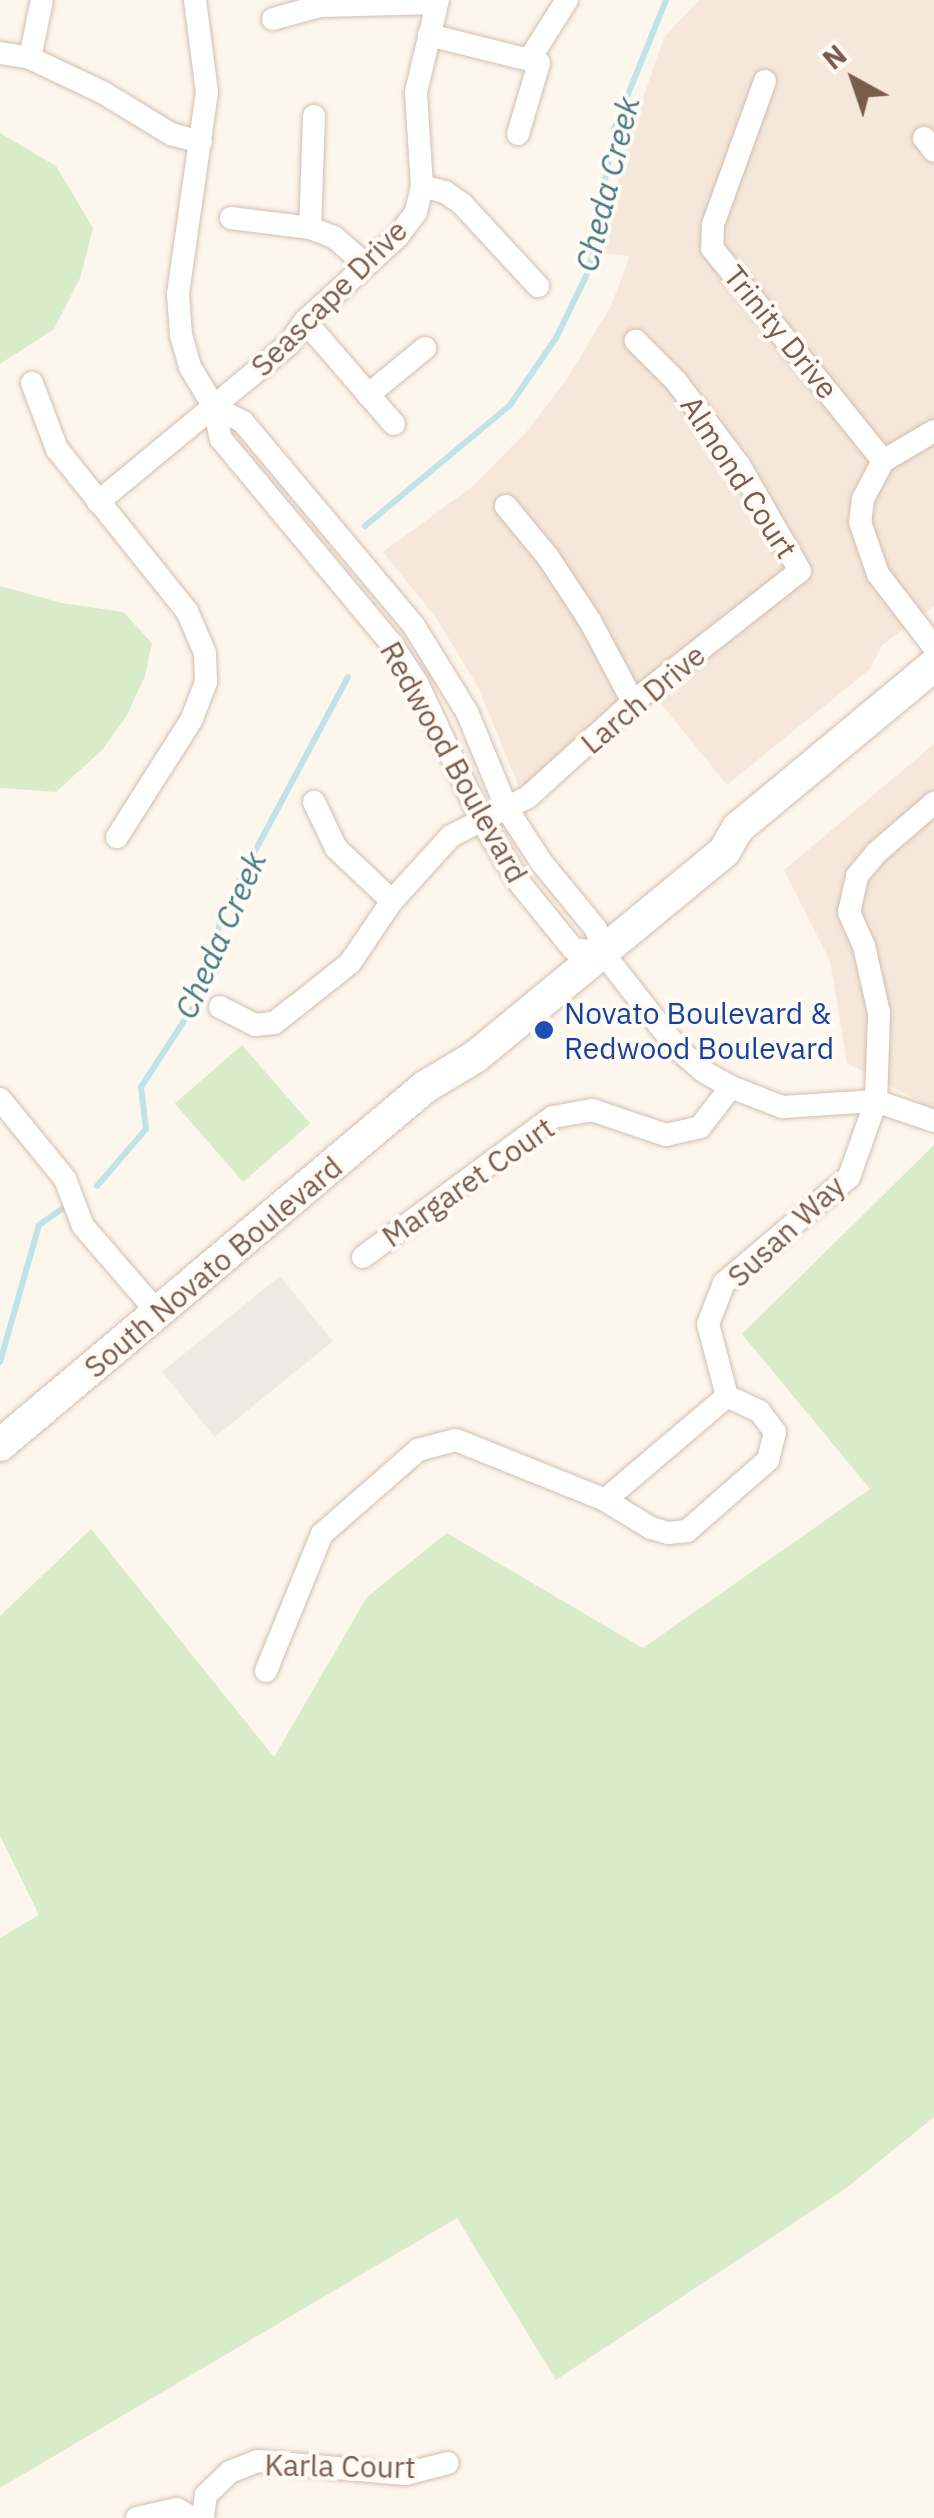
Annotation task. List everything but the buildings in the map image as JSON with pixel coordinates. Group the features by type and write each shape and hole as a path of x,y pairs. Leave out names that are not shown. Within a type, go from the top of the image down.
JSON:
{"main road":[{"name":"South Novato Boulevard","path":"0,1444 425,1087 475,1058 591,944 724,852 738,828 934,665"}],"street":[{"path":"30,58 42,0"},
{"name":"Redwood Boulevard","path":"195,0 207,92 178,294 181,335 190,367 214,407 221,439 390,644 417,683 482,821 518,881 591,944"},
{"path":"529,60 567,0"},
{"path":"273,18 320,3 437,1"},
{"name":"Seascape Drive","path":"98,502 289,344 305,321 398,236 416,212 422,186 416,92 437,1"},
{"path":"429,35 539,62 518,134"},
{"path":"0,53 30,58 102,92 171,134 201,142"},
{"name":"Trinity Drive","path":"765,82 713,225 712,248 883,461"},
{"path":"310,228 314,116"},
{"path":"422,186 445,192 462,204 538,286"},
{"path":"231,218 310,228 334,237 365,264"},
{"path":"305,321 394,424"},
{"name":"Almond Court","path":"636,340 676,381 739,466 800,572"},
{"path":"368,394 425,348"},
{"path":"32,383 56,449 187,612 205,654 206,682 192,719 117,837"},
{"name":"Redwood Boulevard","path":"214,407 243,422 414,626 467,712 507,809 591,944 678,1049 703,1072 782,1106 876,1101 934,1121"},
{"path":"934,431 883,461 862,499 860,522 866,550 878,574 934,647"},
{"path":"506,506 548,557 633,702"},
{"name":"Larch Drive","path":"220,1008 255,1025 274,1023 350,963 392,901 451,836 528,797 633,702 800,572"},
{"path":"314,802 336,848 392,901"},
{"name":"Susan Way","path":"727,1396 708,1324 724,1283 848,1176 876,1101 879,1013 864,946 850,912 857,876 876,853 934,803"},
{"name":"Margaret Court","path":"363,1257 553,1117 592,1110 666,1135 700,1127 731,1087"},
{"path":"0,1099 65,1179 83,1226 159,1314"},
{"path":"266,1671 322,1534 418,1450 456,1440 605,1500 668,1534 687,1531 768,1460 776,1432 759,1410 727,1396 605,1500"},
{"name":"Karla Court","path":"203,2518 206,2495 230,2472 257,2461 405,2474 448,2462"},
{"path":"138,2518 176,2509 192,2518"}],"shaded area":[{"path":"699,0 934,0 934,606 882,645 870,669 727,785 658,700 528,809 478,687 436,618 383,552 473,486 527,431 567,379 611,306 630,256 600,253 630,136 664,37"},
{"path":"934,744 934,1109 847,1063 830,961 784,870"},
{"path":"280,1276 333,1341 215,1437 162,1372"}],"green space":[{"path":"0,133 56,166 93,228 80,278 54,329 0,364"},
{"path":"0,586 62,603 123,612 152,643 145,676 126,717 102,750 56,792 0,788"},
{"path":"242,1045 310,1123 243,1182 175,1103"},
{"path":"934,1145 934,2117 845,2189 556,2380 457,2218 0,2488 0,1938 39,1915 0,1836 0,1616 91,1529 274,1757 367,1597 447,1533 643,1648 870,1489 742,1334"}],"waterway":[{"name":"Cheda Creek","path":"365,526 510,405 556,338 589,270 614,129 666,0"},
{"name":"Cheda Creek","path":"97,1186 146,1129 141,1087 201,995 223,911 348,677"},
{"name":"Cheda Creek","path":"0,1362 39,1225 62,1209"}],"place":[{"name":"Novato Boulevard & Redwood Boulevard","path":"544,1030"}]}
